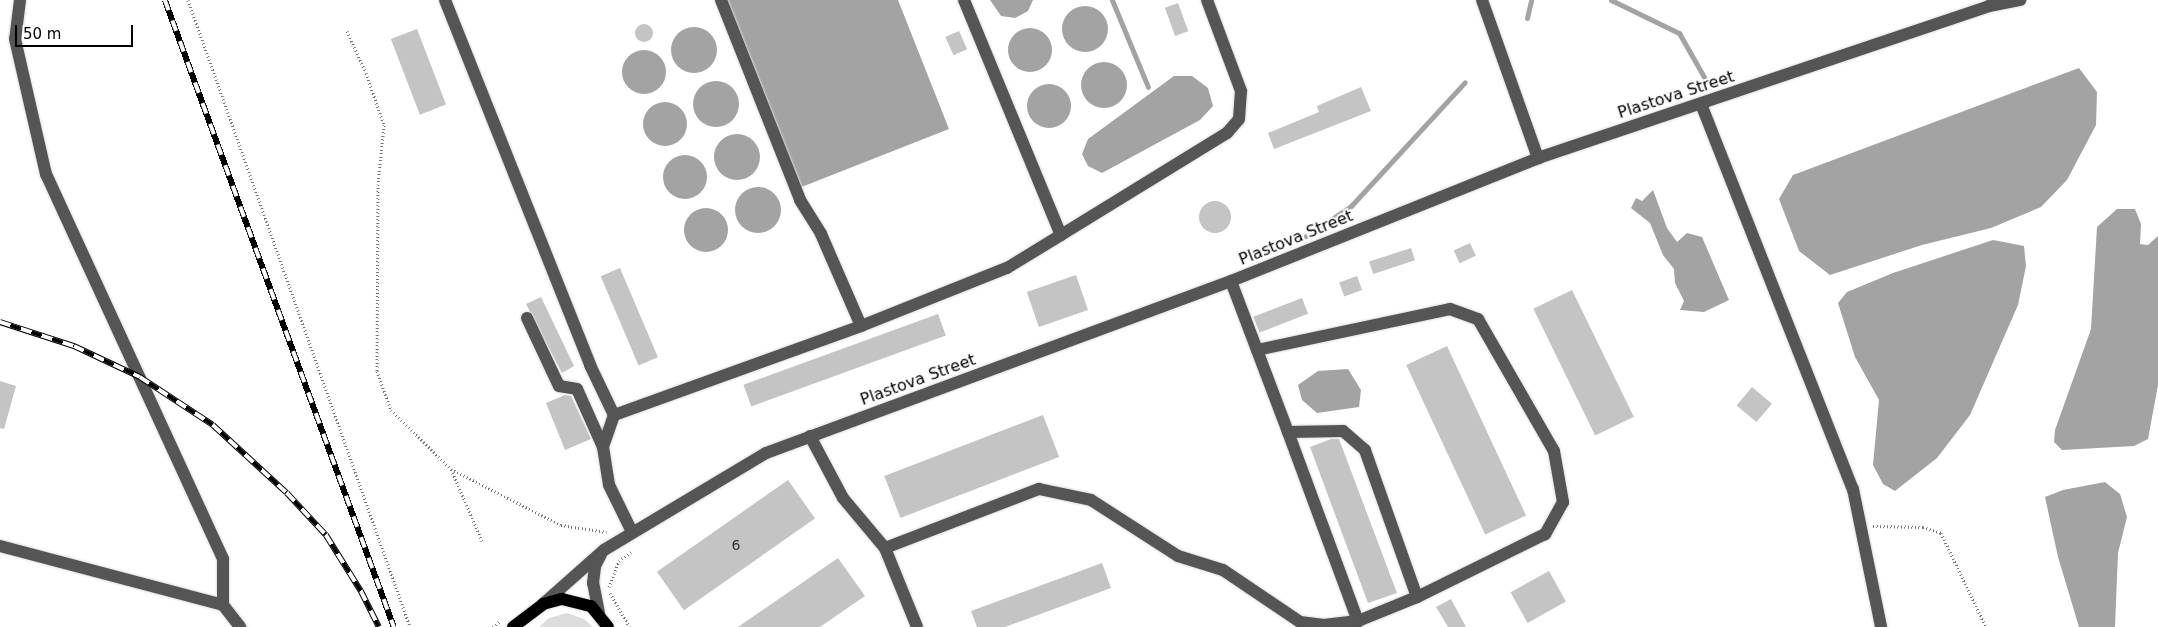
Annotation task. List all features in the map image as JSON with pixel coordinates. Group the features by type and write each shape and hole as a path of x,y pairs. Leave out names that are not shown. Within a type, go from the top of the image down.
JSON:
{"main road":[{"path":"513,627 523,622 543,604 572,599 606,622"}],"street":[{"path":"20,0 15,39 46,174 223,559 223,605"},
{"path":"445,0 590,365 614,415 603,447"},
{"path":"721,0 800,200 821,234 862,326"},
{"path":"964,0 1061,235"},
{"path":"614,415 862,326 1007,268 1227,133 1239,119 1242,91 1207,0"},
{"path":"1482,0 1538,158"},
{"name":"Plastova Street","path":"543,604 604,550 766,453 1232,282 1538,158 1989,6 2020,0"},
{"path":"1702,104 1853,489 1881,627"},
{"path":"1232,282 1358,621"},
{"path":"885,548 1039,489 1091,500 1178,556 1224,570 1300,622 1324,625 1358,621 1417,597 1545,534 1563,502 1554,451 1478,319 1450,309 1257,350"},
{"path":"527,318 559,386 577,389 603,447 609,485 632,532"},
{"path":"1288,432 1343,431 1365,450 1417,597"},
{"path":"810,436 843,498 885,548 918,627"},
{"path":"0,546 223,605 240,627"},
{"path":"604,550 595,566 593,583 606,622"}],"path":[{"path":"188,0 410,627"},
{"path":"347,31 366,73 384,125 378,184 377,372 391,410 451,469 562,525 609,532"},
{"path":"451,469 482,541"},
{"path":"1860,526 1923,527 1941,533 1986,627"},
{"path":"630,627 609,592 609,580 619,562 639,545"}],"shaded area":[{"path":"726,0 898,0 949,129 799,188"},
{"path":"990,0 1033,0 1028,11 1015,18 1001,16"},
{"path":"1085,6 1098,10 1104,16 1108,29 1104,42 1098,48 1085,52 1072,48 1066,42 1062,29 1066,16 1072,10"},
{"path":"694,27 707,31 713,37 717,50 713,63 707,69 694,73 681,69 675,63 671,50 675,37 681,31"},
{"path":"1026,28 1034,28 1046,34 1052,50 1046,66 1034,72 1026,72 1014,66 1008,54 1008,46 1014,34"},
{"path":"640,50 648,50 660,56 666,72 660,88 648,94 640,94 628,88 622,76 622,68 628,56"},
{"path":"1104,62 1117,66 1123,72 1127,85 1123,98 1117,104 1104,108 1091,104 1085,98 1081,85 1085,72 1091,66"},
{"path":"2079,68 2097,92 2096,125 2067,180 2041,207 1991,228 1922,245 1830,275 1799,251 1779,199 1793,175"},
{"path":"1174,76 1192,76 1208,88 1213,106 1200,120 1102,173 1088,166 1082,154 1088,139"},
{"path":"716,81 729,85 735,91 739,104 735,117 729,123 716,127 703,123 697,117 693,104 697,91 703,85"},
{"path":"1053,84 1065,90 1070,97 1070,115 1065,122 1058,127 1045,128 1033,122 1028,115 1027,102 1033,90 1040,85"},
{"path":"669,102 681,108 686,116 686,132 681,140 673,145 661,146 649,140 644,132 643,120 649,108 657,103"},
{"path":"737,134 750,138 756,144 760,157 756,170 750,176 737,180 724,176 718,170 714,157 718,144 724,138"},
{"path":"689,155 701,161 706,169 706,185 701,193 693,198 681,199 669,193 664,185 663,173 669,161 677,156"},
{"path":"758,187 771,191 777,197 781,210 777,223 771,229 758,233 745,229 739,223 735,210 739,197 745,191"},
{"path":"1653,190 1667,228 1677,242 1687,233 1702,237 1729,300 1704,312 1680,310 1684,301 1675,283 1674,269 1663,255 1650,223 1631,208 1636,198 1642,201"},
{"path":"702,208 710,208 722,214 728,230 722,246 710,252 702,252 690,246 684,234 684,226 690,214"},
{"path":"2117,209 2135,209 2141,224 2140,244 2148,245 2158,236 2158,385 2148,439 2134,446 2062,450 2054,442 2055,430 2091,329 2097,227"},
{"path":"1993,240 2024,246 2026,266 2018,305 1970,415 1937,458 1895,491 1883,484 1873,465 1879,400 1855,357 1838,303 1847,292 1893,273"},
{"path":"1348,369 1361,390 1359,407 1317,413 1302,400 1298,385 1318,371"},
{"path":"2105,482 2120,494 2127,517 2118,553 2115,627 2079,627 2058,557 2045,497 2063,490"},
{"path":"567,613 584,619 593,627 539,627 549,618"}],"building":[{"path":"1178,3 1188,31 1175,36 1165,8"},
{"path":"644,24 650,27 653,33 650,39 644,42 638,39 635,33 638,27"},
{"path":"417,29 446,105 420,115 391,39"},
{"path":"959,31 967,49 953,55 945,37"},
{"path":"1361,87 1371,111 1274,149 1268,133 1319,112 1317,106"},
{"path":"1215,201 1221,202 1226,206 1230,211 1230,223 1226,228 1221,232 1215,233 1209,232 1204,228 1200,223 1199,217 1200,211 1204,206 1209,202"},
{"path":"1470,243 1476,256 1460,263 1454,251"},
{"path":"1411,248 1415,260 1373,274 1369,262"},
{"path":"620,268 658,357 639,365 601,276"},
{"path":"1076,275 1088,310 1039,327 1027,292"},
{"path":"1357,276 1362,290 1344,297 1339,282"},
{"path":"1572,290 1634,417 1595,436 1533,309"},
{"path":"541,297 574,366 562,373 526,304"},
{"path":"1302,298 1308,314 1260,333 1253,317"},
{"path":"938,314 946,336 751,406 743,385"},
{"path":"1447,346 1526,515 1485,534 1406,365"},
{"path":"0,381 16,386 4,429 0,428"},
{"path":"1752,387 1772,404 1756,422 1737,405"},
{"path":"565,395 571,396 591,439 565,450 546,403"},
{"path":"1043,415 1059,457 900,518 884,476"},
{"path":"1331,439 1339,439 1397,593 1368,603 1310,447"},
{"path":"788,480 815,519 684,610 657,572"},
{"path":"838,558 865,596 820,627 738,627"},
{"path":"1102,563 1111,588 1005,627 977,627 971,611"},
{"path":"1549,571 1566,602 1527,623 1511,592"},
{"path":"1451,599 1466,627 1448,627 1436,607"}],"waterway":[{"path":"1112,0 1148,87"},
{"path":"1527,18 1531,0"},
{"path":"1611,0 1679,33 1704,77"},
{"path":"1306,236 1351,206 1465,82"}],"railway":[{"path":"165,0 394,627"},
{"path":"0,322 74,346 140,377 213,425 287,493 326,535 361,591 379,627"}]}
